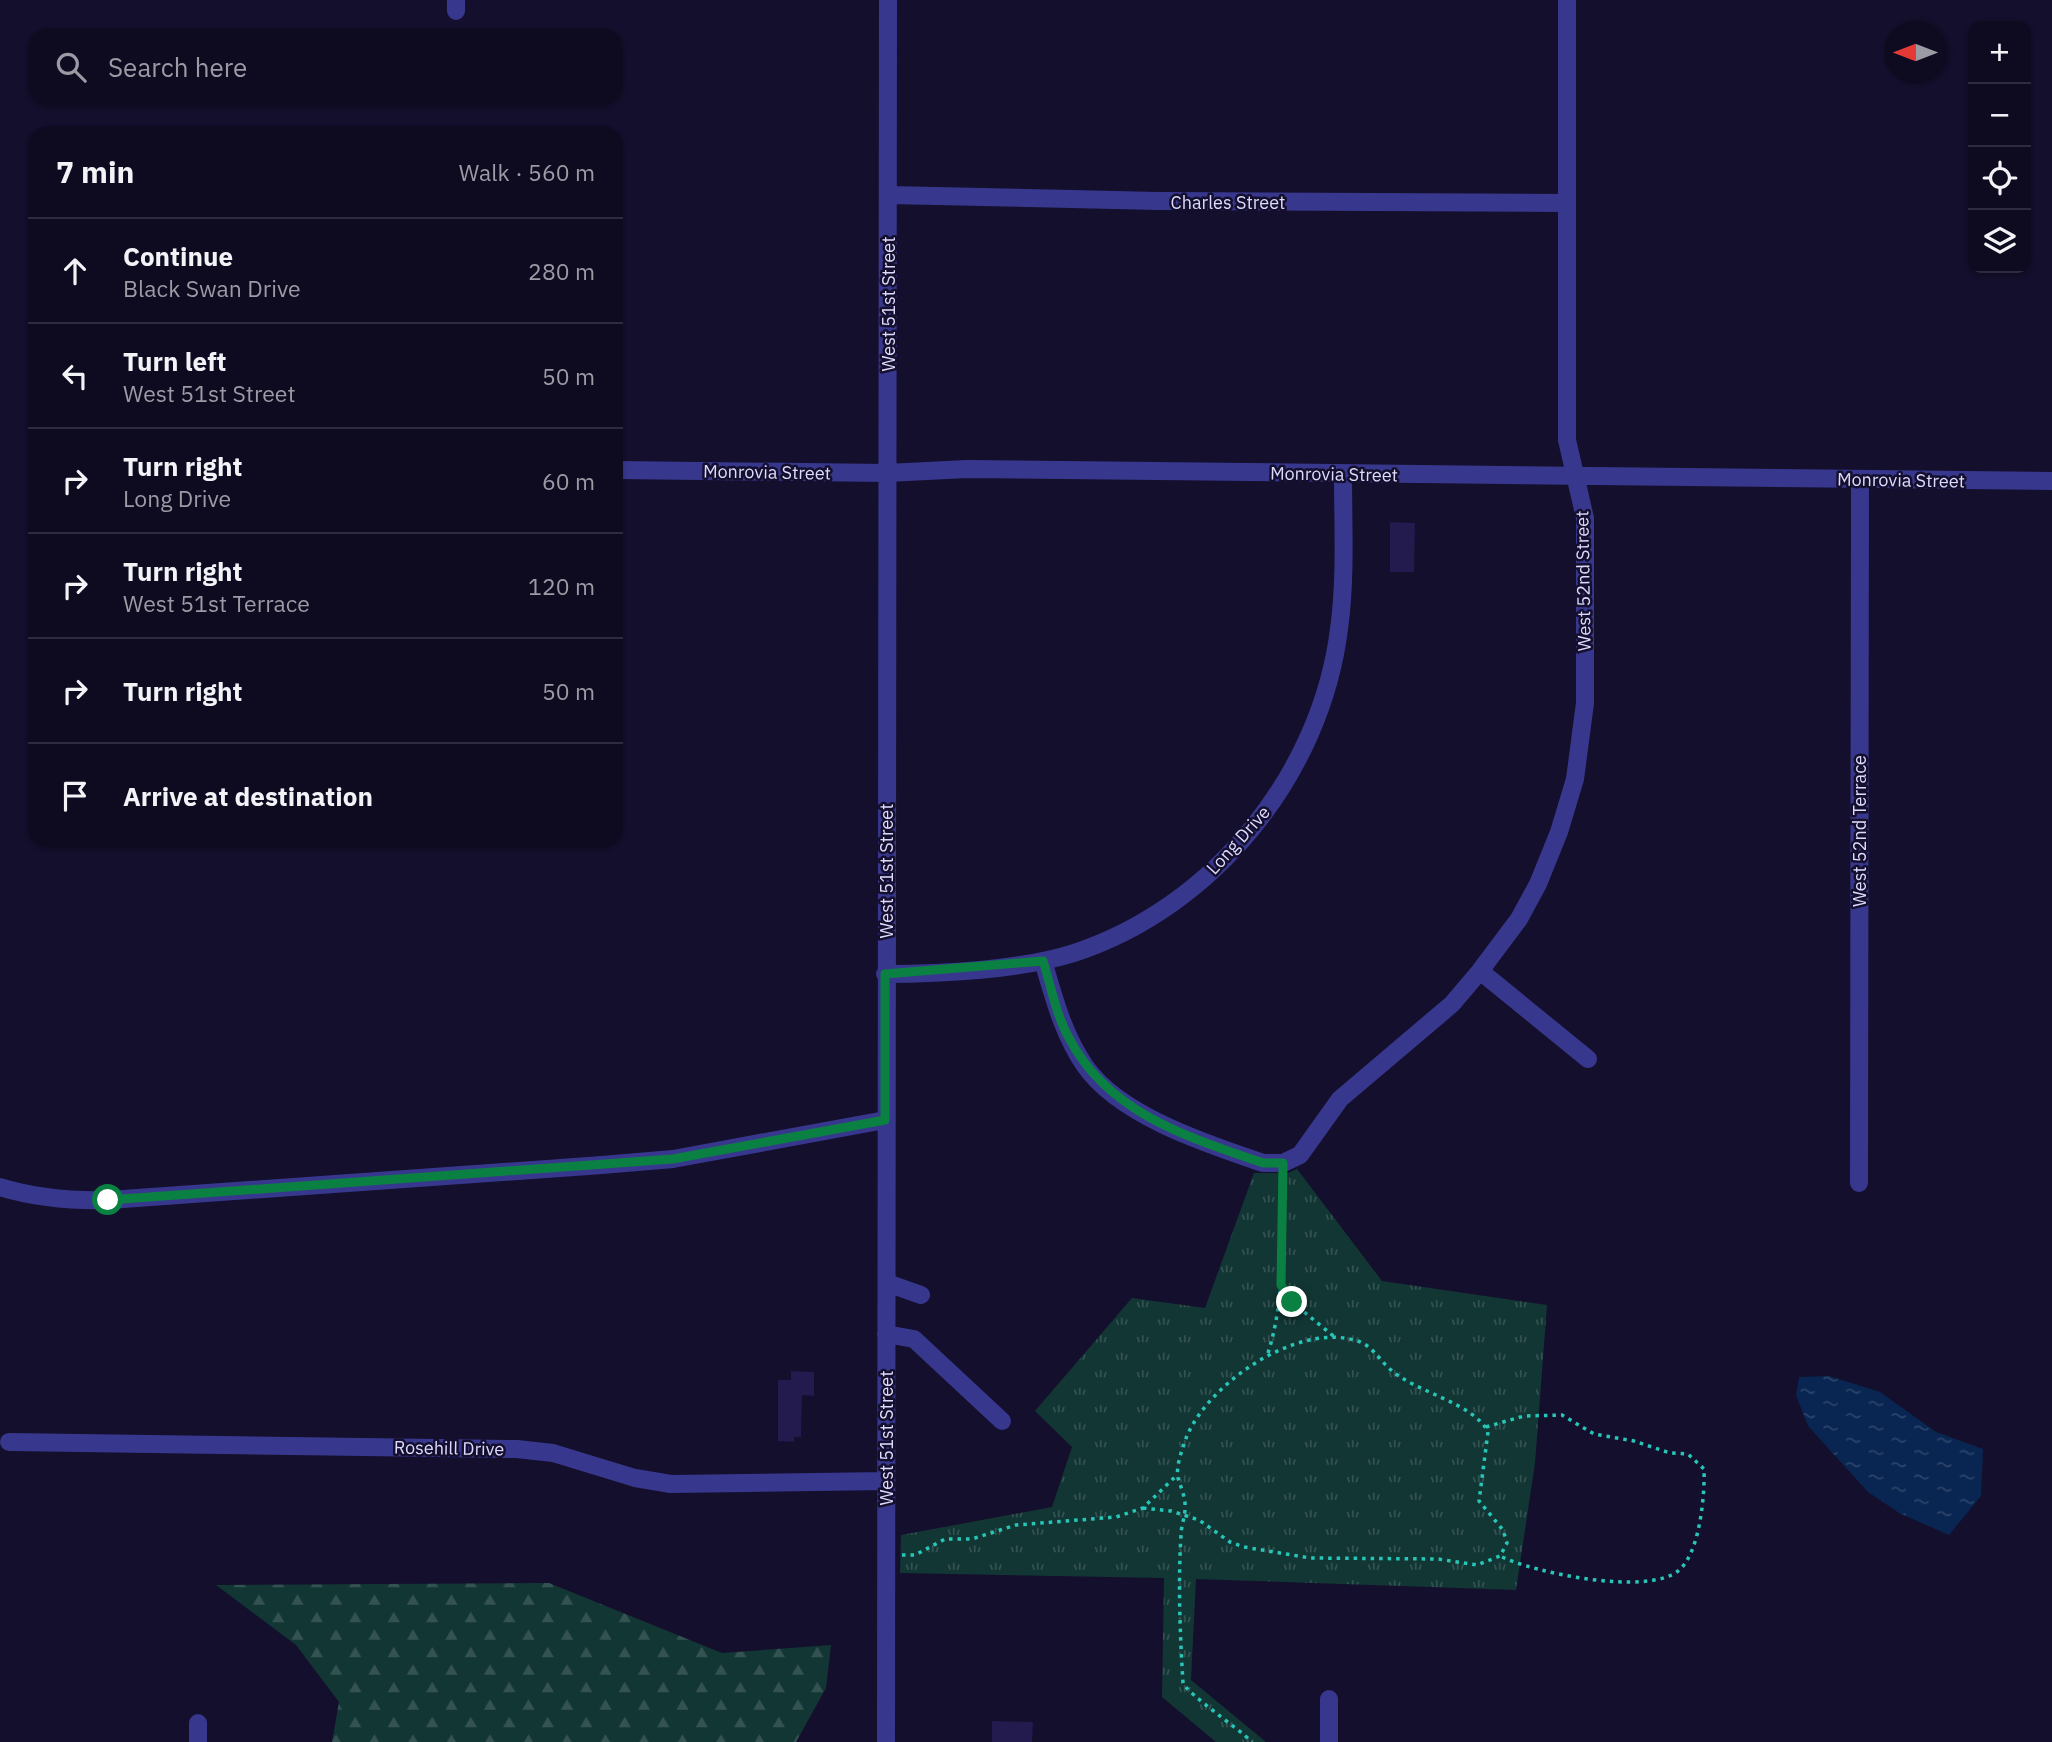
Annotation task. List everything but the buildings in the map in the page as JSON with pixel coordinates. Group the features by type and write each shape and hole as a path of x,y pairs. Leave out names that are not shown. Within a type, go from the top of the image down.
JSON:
{"street":[{"name":"West 51st Street","path":"886,1742 888,0"},
{"name":"West 52nd Street","path":"1283,1163 1300,1155 1340,1099 1452,1004 1480,971 1519,919 1538,884 1559,832 1575,779 1585,703 1585,518 1567,439 1567,0"},
{"name":"Charles Street","path":"889,195 1159,201 1567,203"},
{"name":"Monrovia Street","path":"623,470 887,473 968,470 2052,481"},
{"name":"Long Drive","path":"885,974 1043,961 1075,953 1120,934 1163,909 1203,879 1241,843 1273,802 1299,757 1329,680 1339,630 1342,596 1343,475"},
{"name":"West 52nd Terrace","path":"1859,1183 1860,479"},
{"path":"1043,961 1068,1036 1094,1078 1148,1119 1263,1163 1283,1163"},
{"path":"1480,971 1588,1059"},
{"path":"0,1187 26,1195 75,1201 108,1200 588,1166 673,1159 885,1120"},
{"path":"887,1283 921,1295"},
{"path":"886,1334 914,1339 1002,1421"},
{"name":"Rosehill Drive","path":"9,1442 517,1449 553,1453 635,1478 671,1484 886,1481"},
{"path":"1329,1699 1329,1742"},
{"path":"198,1723 198,1742"}],"path":[{"path":"1268,1353 1276,1327 1281,1285 1283,1163"},
{"path":"1281,1285 1292,1302 1337,1339"},
{"path":"886,1555 915,1555 945,1539 972,1539 1016,1525 1106,1518 1143,1508 1199,1520 1230,1542 1258,1551 1297,1556 1398,1561 1438,1559 1477,1565 1500,1556 1505,1550 1506,1536 1483,1510 1478,1494 1488,1436 1486,1427 1471,1414 1405,1381 1364,1344 1353,1339 1308,1339 1268,1353 1216,1396 1198,1416 1189,1430 1177,1475 1143,1508"},
{"path":"1486,1427 1524,1416 1562,1415 1594,1434 1634,1441 1670,1453 1688,1454 1704,1469 1701,1519 1690,1550 1679,1570 1658,1580 1592,1578 1520,1566 1500,1556"},
{"path":"1177,1475 1184,1499 1178,1615 1183,1684 1188,1691 1252,1742"}],"green space":[{"path":"1297,1169 1382,1281 1547,1305 1535,1463 1516,1590 1196,1579 1191,1680 1266,1742 1216,1742 1162,1697 1164,1578 900,1573 901,1535 1052,1507 1072,1447 1035,1411 1132,1298 1205,1308 1254,1173 1288,1173"},
{"path":"549,1583 722,1653 831,1645 826,1688 796,1742 332,1742 339,1702 296,1645 216,1585"}],"water":[{"path":"1829,1376 1880,1392 1936,1432 1983,1449 1981,1496 1949,1535 1901,1514 1868,1492 1808,1426 1796,1395 1799,1377"}],"route":[{"path":"108,1200 673,1159 885,1120 885,974 920,974 1043,961 1068,1036 1094,1078 1148,1119 1263,1163 1283,1163 1281,1285 1292,1302"}]}
